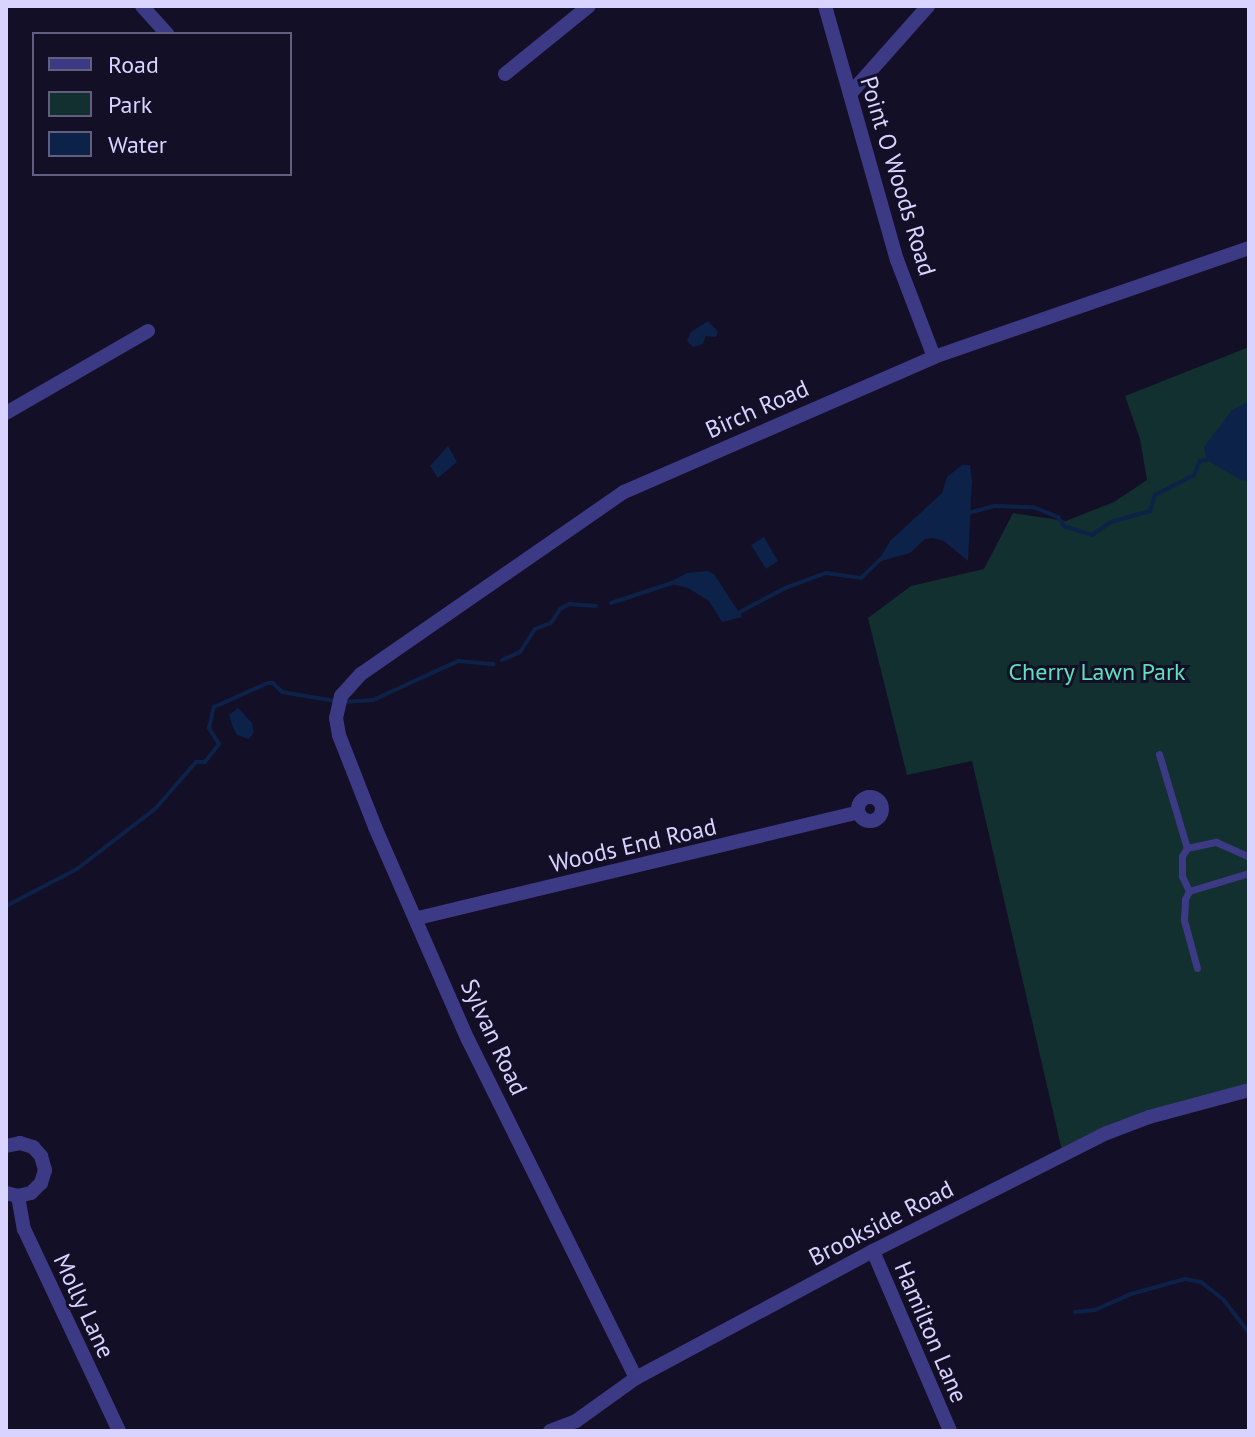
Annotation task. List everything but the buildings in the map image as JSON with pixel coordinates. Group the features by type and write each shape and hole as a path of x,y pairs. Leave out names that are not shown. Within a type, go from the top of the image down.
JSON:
{"street":[{"path":"142,6 165,32"},
{"path":"505,74 589,6"},
{"name":"Point O Woods Road","path":"825,6 897,260 934,357"},
{"path":"850,94 928,6"},
{"name":"Birch Road","path":"339,701 361,674 624,492 934,357 1249,248"},
{"path":"6,413 148,331"},
{"name":"Sylvan Road","path":"339,701 339,735 351,768 468,1040 636,1378"},
{"name":"Woods End Road","path":"418,918 858,812"},
{"name":"Brookside Road","path":"550,1431 577,1426 636,1378 873,1251 1107,1133 1149,1117 1249,1090"},
{"name":"Molly Lane","path":"6,1146 25,1144 36,1150 43,1160 45,1174 39,1187 12,1195 24,1229 119,1431"},
{"name":"Hamilton Lane","path":"873,1251 950,1431"}],"lane":[{"path":"1159,754 1187,848"},
{"path":"1189,891 1182,876 1182,856 1187,848 1216,842 1249,857"},
{"path":"1197,968 1184,920 1185,899 1189,891 1249,873"}],"green space":[{"name":"Cherry Lawn Park","path":"1249,347 1249,1094 1227,1096 1063,1155 972,761 907,775 868,618 911,586 984,569 1013,513 1066,521 1114,502 1147,480 1140,439 1125,396"}],"water":[{"path":"708,321 718,332 716,337 706,336 703,344 693,347 687,341 691,332"},
{"path":"1249,401 1249,481 1241,480 1207,460 1204,447 1232,410"},
{"path":"448,446 457,462 438,478 430,466"},
{"path":"962,465 970,465 972,481 968,561 944,541 933,538 925,539 910,553 878,562 890,541 942,493 947,477"},
{"path":"764,537 778,561 766,569 751,545"},
{"path":"707,571 714,574 742,617 722,622 709,601 688,588 668,583 687,573"},
{"path":"238,708 252,723 254,732 249,739 237,735 232,725 229,715"}],"waterway":[{"path":"968,513 995,506 1033,507 1058,517 1064,526 1092,535 1111,522 1150,511 1155,495 1194,475 1200,461 1211,459"},
{"path":"738,613 785,588 826,573 861,578 882,558"},
{"path":"611,603 672,583"},
{"path":"502,660 520,652 535,629 551,623 560,609 569,604 596,606"},
{"path":"344,702 373,700 458,661 494,664"},
{"path":"6,906 77,869 155,809 196,762 205,762 219,744 209,728 214,707 268,683 273,683 282,692 335,701"},
{"path":"1075,1312 1095,1310 1131,1294 1185,1279 1201,1282 1223,1299 1249,1333"}]}
